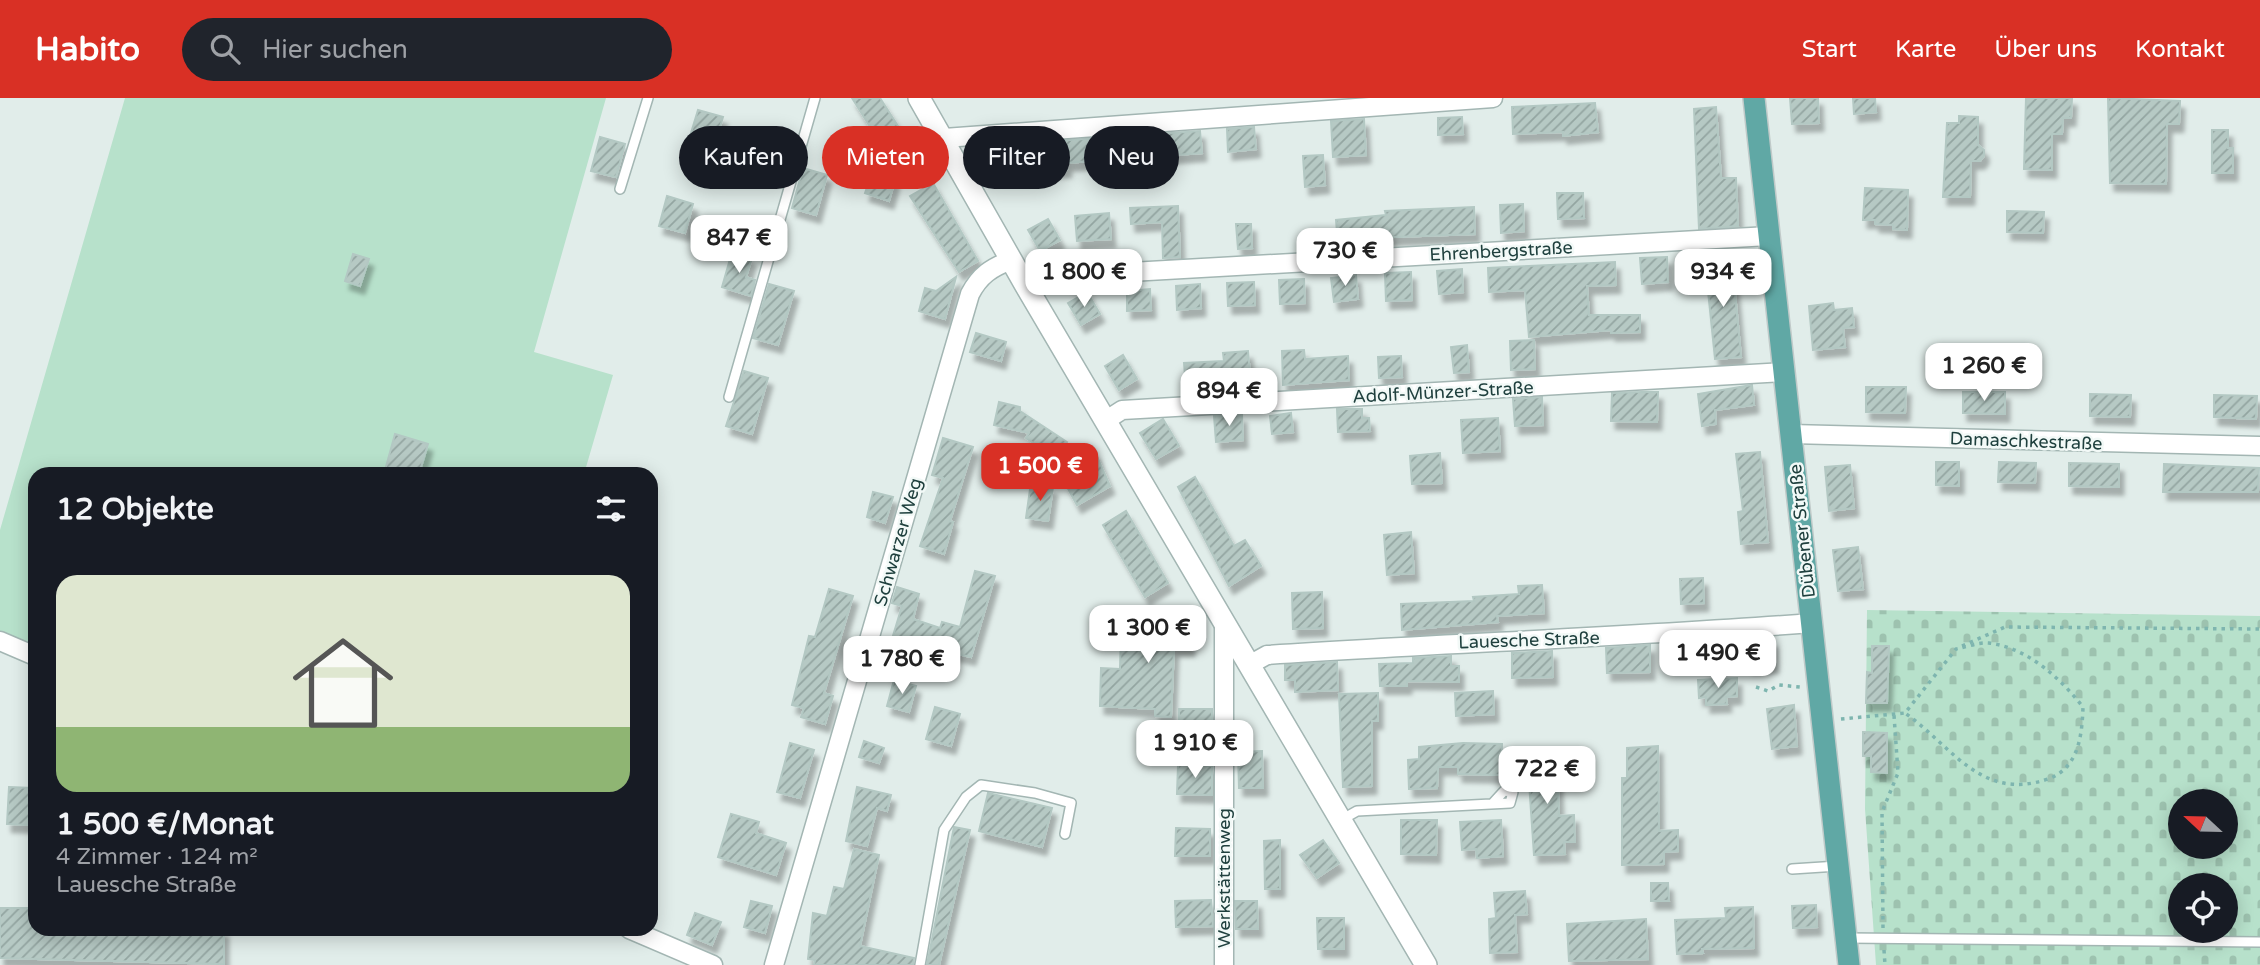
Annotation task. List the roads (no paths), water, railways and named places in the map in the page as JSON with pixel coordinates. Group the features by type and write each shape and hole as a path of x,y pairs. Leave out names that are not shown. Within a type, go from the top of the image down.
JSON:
{"main road":[{"name":"Dübener Straße","path":"1754,98 1849,965"}],"street":[{"path":"919,98 936,126"},
{"path":"949,138 1493,98"},
{"path":"949,147 1026,286 1426,965"},
{"name":"Ehrenbergstraße","path":"1026,286 1042,276 1769,236"},
{"name":"Schwarzer Weg","path":"775,965 970,294 985,274 1011,260"},
{"name":"Adolf-Münzer-Straße","path":"1105,421 1122,411 1784,372"},
{"name":"Damaschkestraße","path":"1791,434 2260,446"},
{"name":"Werkstättenweg","path":"1224,623 1224,965"},
{"name":"Lauesche Straße","path":"1249,665 1267,655 1516,640 1651,636 1812,623"},
{"path":"1,643 28,653"},
{"path":"645,936 713,965"}],"lane":[{"path":"620,189 648,98"},
{"path":"729,397 815,98"},
{"path":"920,965 944,830 966,797 981,785 1035,793 1071,803 1065,834"},
{"path":"1340,821 1357,811 1493,803"},
{"path":"1792,869 1838,866"},
{"path":"1847,938 2260,943"}]}
